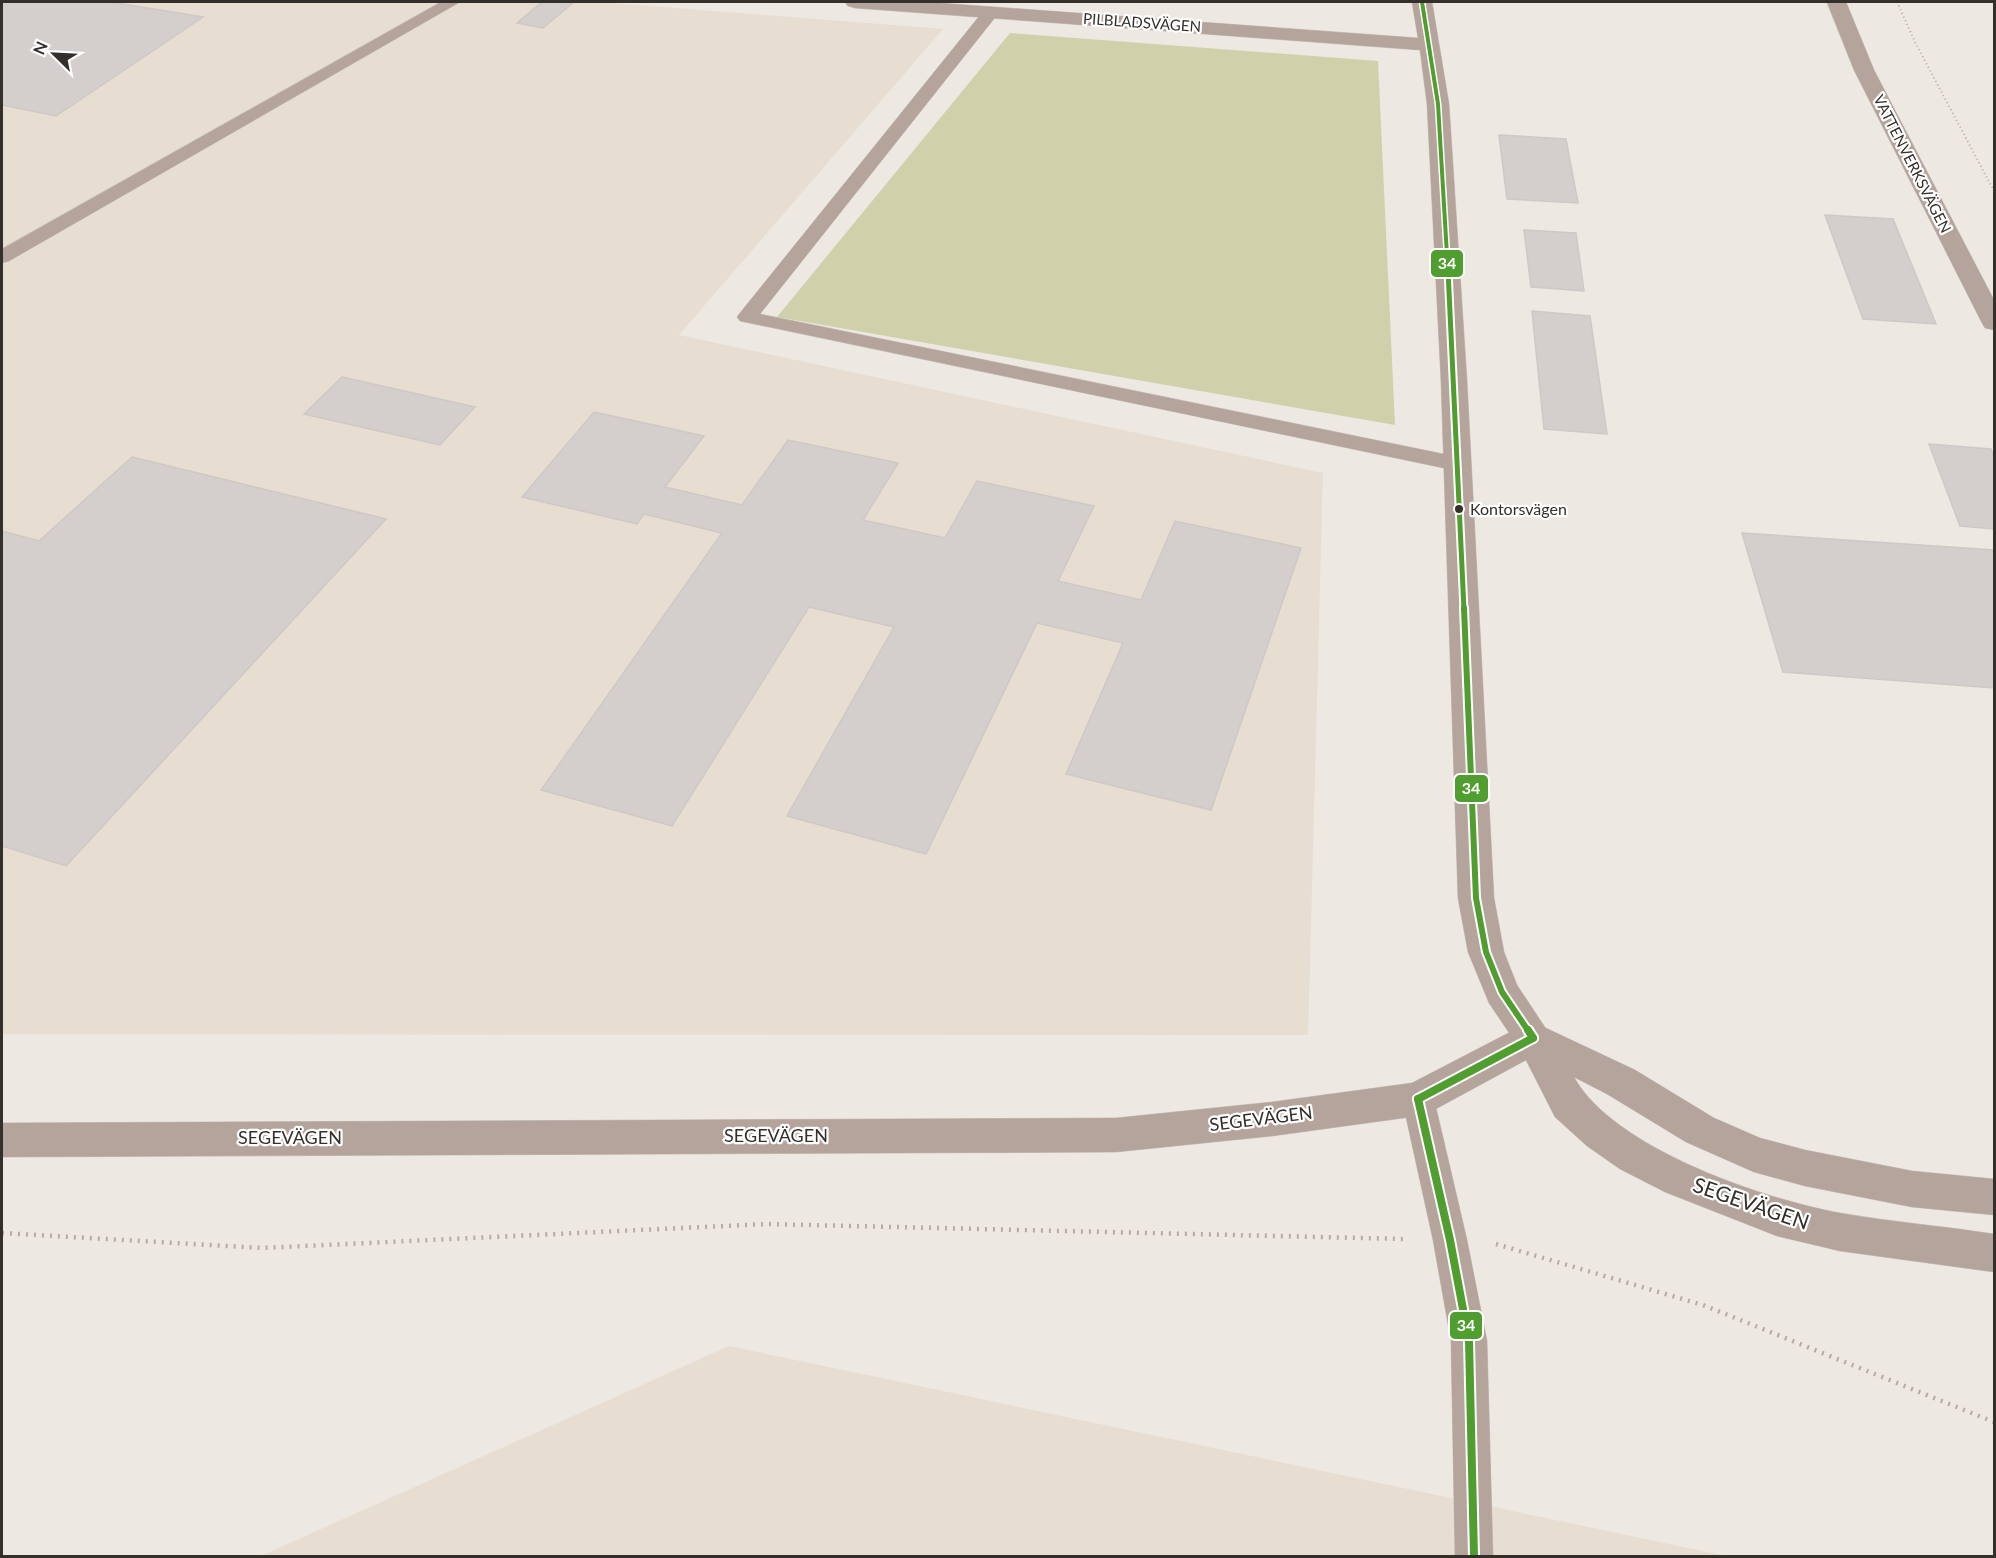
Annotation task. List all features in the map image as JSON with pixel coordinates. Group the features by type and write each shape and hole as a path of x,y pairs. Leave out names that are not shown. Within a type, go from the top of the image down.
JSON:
{"street":[{"name":"PILBLADSVÄGEN","path":"855,2 1429,45"},
{"path":"1422,2 1437,104 1458,464 1476,898 1486,952 1502,992 1533,1038 1621,1082 1700,1130 1754,1154 1805,1168 1912,1189 1995,1197"},
{"name":"VATTENVERKSVÄGEN","path":"1836,2 1864,70 1995,323"},
{"name":"SEGEVÄGEN","path":"2,1140 1116,1135 1272,1119 1418,1099 1533,1038 1569,1106 1601,1134 1634,1156 1679,1179 1777,1217 1840,1232 1995,1253"}],"lane":[{"path":"2,257 452,2"},
{"path":"991,12 747,317 1458,464"},
{"path":"1418,1099 1450,1240 1469,1341 1474,1557"}],"path":[{"path":"1897,2 1916,44 1995,191"},
{"path":"2,1233 262,1248 766,1224 1450,1240 1504,1245 1703,1305 1995,1422"}],"shaded area":[{"path":"2,2 599,2 943,29 679,335 1323,473 1308,1035 2,1034"},
{"path":"729,1346 1726,1556 261,1556"}],"green space":[{"path":"1010,33 1378,61 1395,425 777,317"}],"building":[{"path":"2,2 110,2 203,17 56,116 2,105"},
{"path":"542,2 574,2 543,28 517,23"},
{"path":"1499,135 1566,139 1578,203 1507,199"},
{"path":"1825,215 1893,219 1936,324 1863,319"},
{"path":"1524,230 1576,233 1584,291 1531,287"},
{"path":"1532,311 1590,316 1607,434 1544,429"},
{"path":"342,377 475,407 440,445 304,414"},
{"path":"594,412 704,436 665,487 742,505 788,440 898,463 863,520 945,538 977,481 1094,506 1058,581 1141,600 1175,521 1301,548 1211,810 1066,774 1123,643 1037,623 926,854 787,816 894,627 809,607 672,826 541,790 722,533 644,514 637,524 522,497"},
{"path":"1929,444 1991,449 1994,457 1994,529 1960,526"},
{"path":"132,457 386,519 66,866 2,846 2,531 39,541"},
{"path":"1742,533 1994,550 1994,688 1783,672"}],"transit line":[{"name":"34","path":"1422,2 1438,104 1454,381 1476,898 1486,952 1502,992 1533,1038"},
{"name":"34","path":"1418,1099 1533,1038"},
{"name":"34","path":"1418,1099 1450,1240 1469,1341 1474,1556"}],"place":[{"name":"Kontorsvägen","path":"1459,509"}]}
